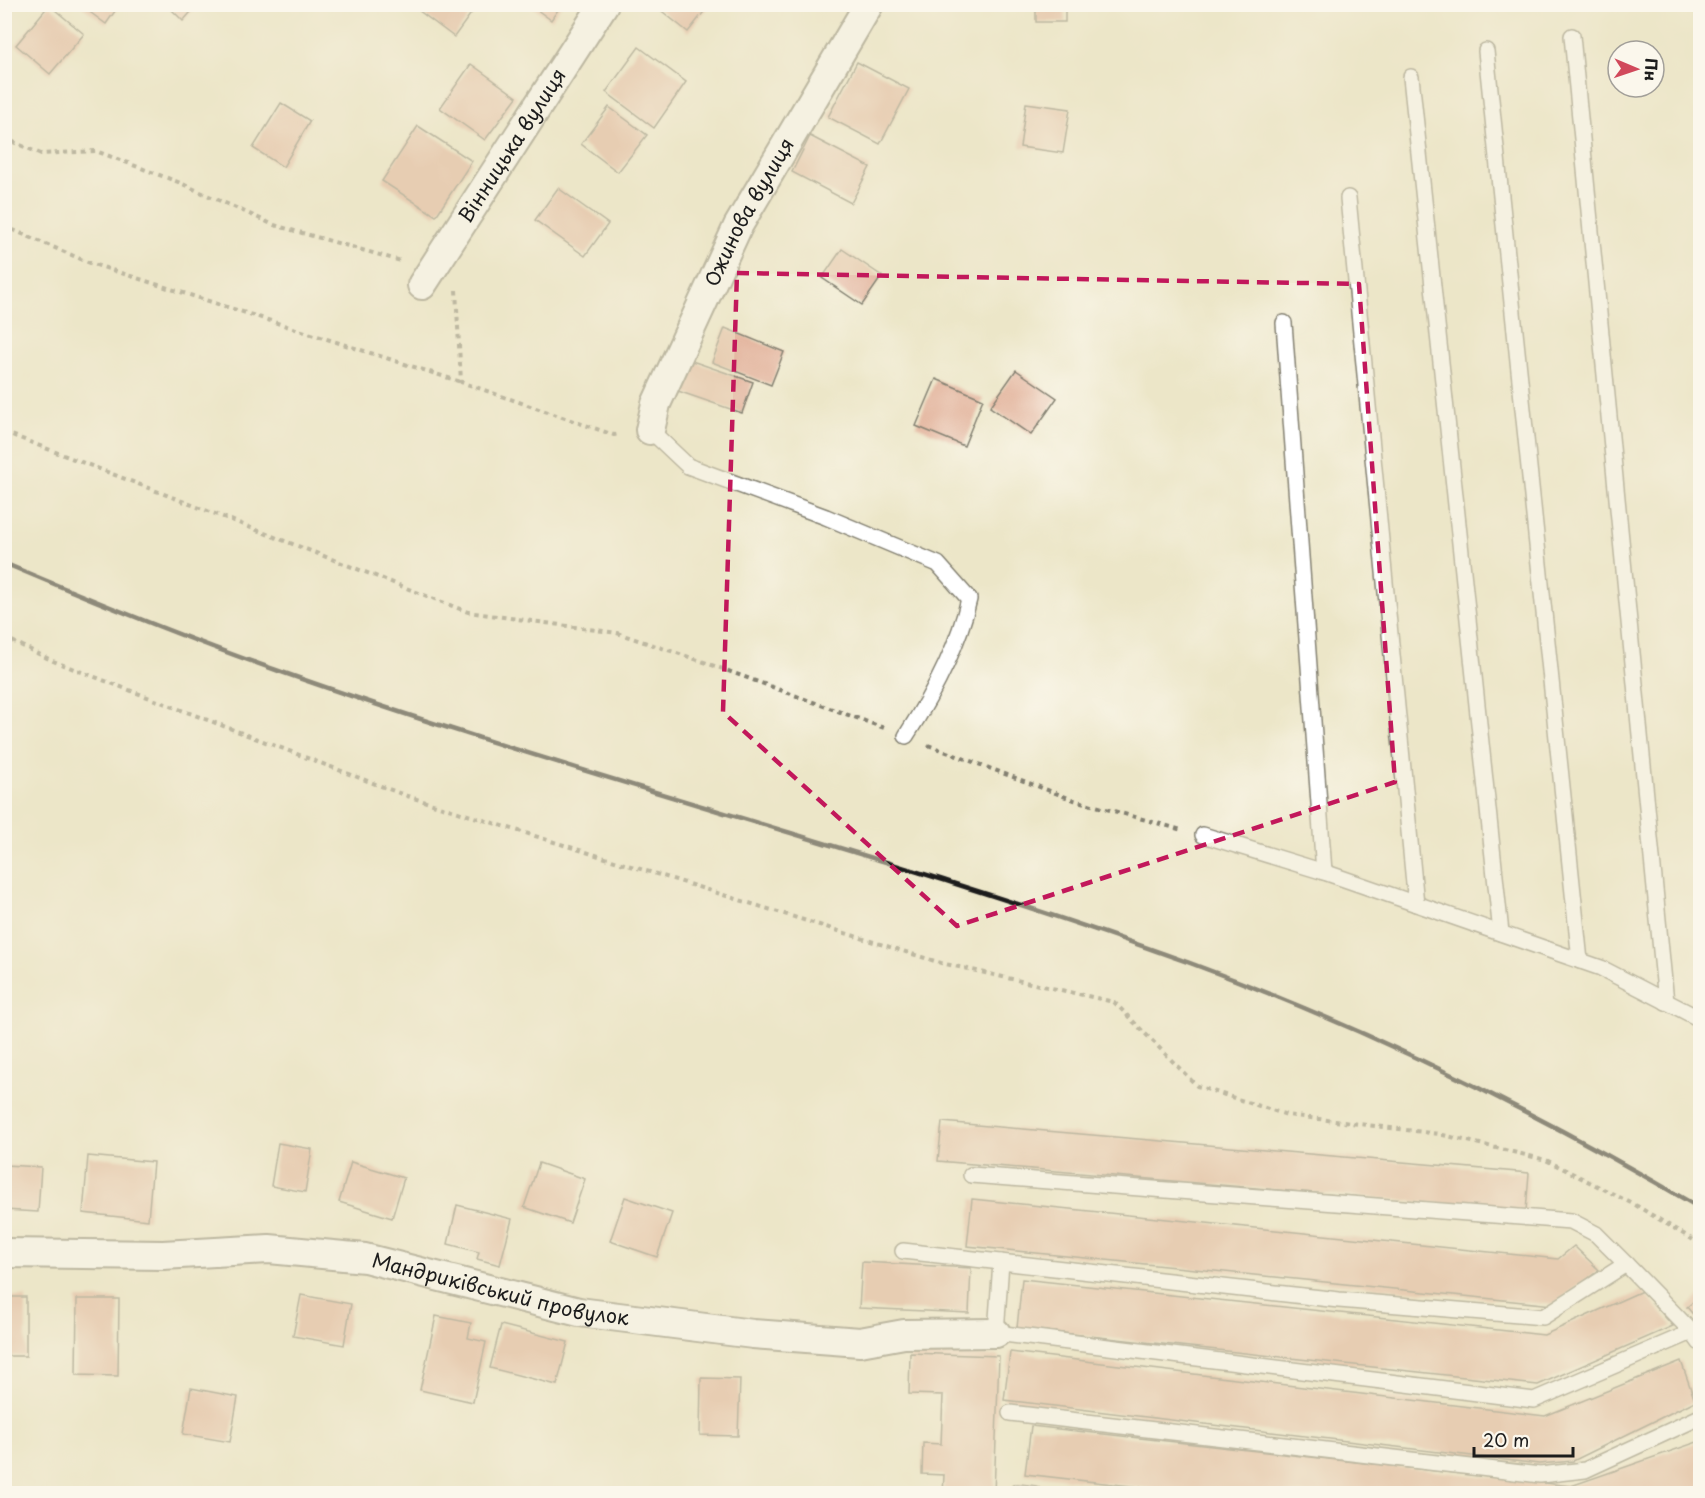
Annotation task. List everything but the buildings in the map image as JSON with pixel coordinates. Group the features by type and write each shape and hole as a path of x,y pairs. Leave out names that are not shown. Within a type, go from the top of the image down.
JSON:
{"street":[{"name":"Вінницька вулиця","path":"427,277 604,4"},
{"name":"Ожинова вулиця","path":"650,430 656,404 738,226 869,4"},
{"name":"Мандриківський провулок","path":"4,1253 163,1255 269,1249 365,1258 579,1312 753,1334 860,1342 904,1334 996,1334"}],"lane":[{"path":"1572,36 1666,1002"},
{"path":"1486,51 1580,961"},
{"path":"1411,78 1501,933"},
{"path":"1348,198 1416,904"},
{"path":"1284,323 1324,872"},
{"path":"650,430 688,466 826,517 938,564 969,598 964,622 935,687 906,736"},
{"path":"1203,836 1324,872 1601,968 1701,1019"},
{"path":"971,1175 1571,1221 1596,1234 1696,1338 1534,1400 996,1334 1001,1262"},
{"path":"903,1251 1339,1300 1543,1317 1626,1264"},
{"path":"1010,1413 1540,1475 1585,1470 1701,1417"},
{"path":"1017,1492 1034,1494"}],"path":[{"path":"4,138 41,154 96,151 178,182 274,225 427,277 457,291 461,382"},
{"path":"4,226 90,263 461,382 614,435 650,430"},
{"path":"4,432 468,612 617,633 701,661 1074,800 1203,836"},
{"path":"4,637 53,661 406,796 940,963 1114,1002 1197,1086 1287,1115 1439,1134 1546,1160 1637,1206 1701,1244"}],"highlighted area":[{"path":"737,273 1359,284 1395,782 957,926 723,712"}],"railway":[{"path":"4,563 207,645 390,709 963,886 1190,963 1256,988 1322,1015 1451,1074 1577,1139 1700,1208"}]}
